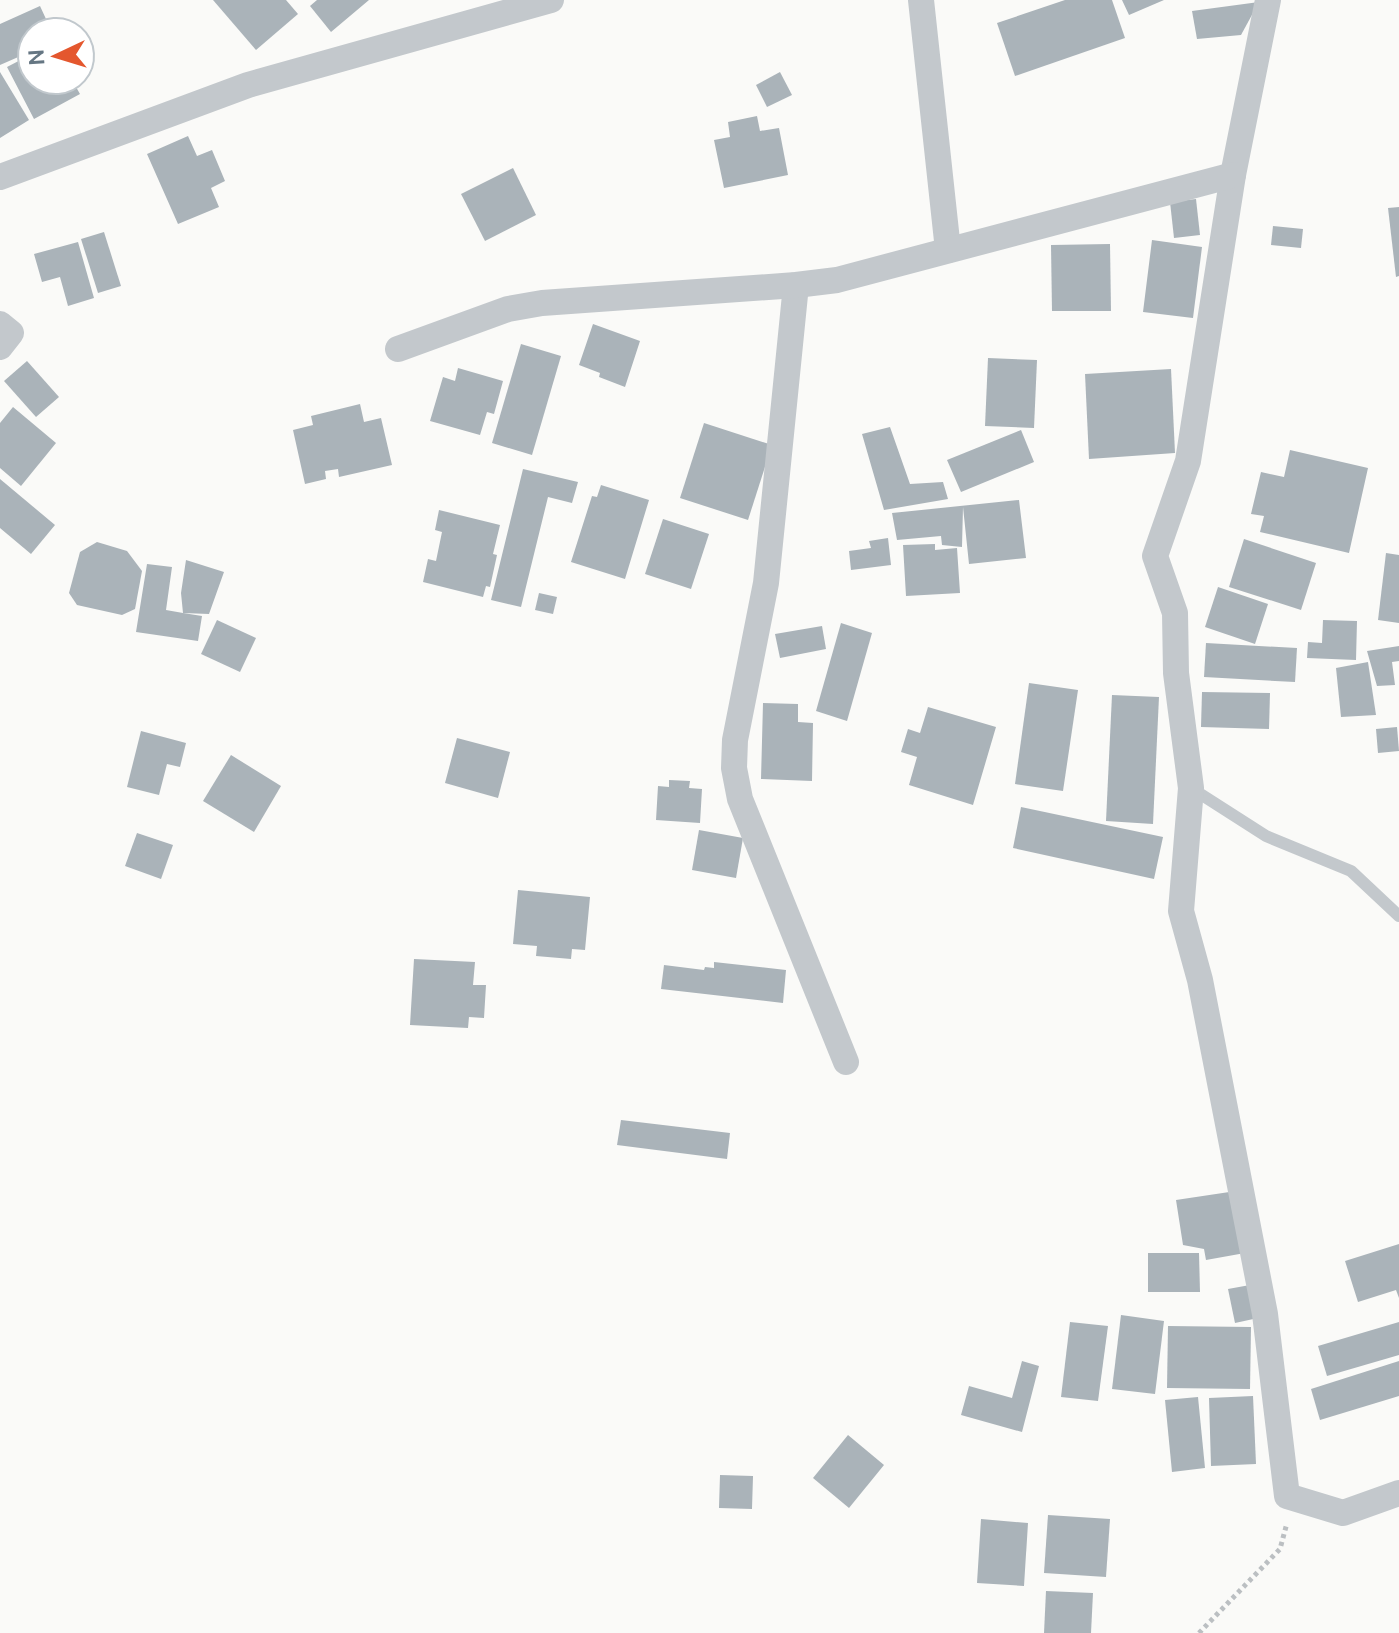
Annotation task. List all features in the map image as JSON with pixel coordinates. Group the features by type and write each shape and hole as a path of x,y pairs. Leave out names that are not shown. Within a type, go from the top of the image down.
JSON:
{"street":[{"path":"0,177 248,85 551,0"},
{"path":"921,0 948,250"},
{"path":"1268,0 1233,175 1188,461 1155,556 1175,613 1176,673 1191,788 1181,911 1200,980 1265,1314 1287,1496 1343,1513 1399,1493"},
{"path":"398,349 508,309 542,303 837,280 1233,175"},
{"path":"796,285 766,583 735,740 734,768 740,799 846,1062"},
{"path":"0,324 11,333 0,347"}],"lane":[{"path":"1191,788 1266,836 1351,871 1399,916"}],"path":[{"path":"1199,1633 1280,1549 1288,1520 1287,1496"}],"building":[{"path":"213,0 286,0 298,14 256,50"},
{"path":"317,0 369,0 331,32 310,6"},
{"path":"1065,0 1112,0 1125,38 1015,76 997,23"},
{"path":"1122,0 1164,0 1129,15"},
{"path":"1259,2 1241,35 1197,39 1192,11"},
{"path":"40,6 45,16 18,16"},
{"path":"16,17 16,58 0,65 0,24"},
{"path":"16,62 16,84 7,67"},
{"path":"0,72 29,120 0,138"},
{"path":"780,72 792,95 767,107 756,85"},
{"path":"22,96 76,96 34,119"},
{"path":"757,116 760,131 779,128 788,175 724,188 714,140 730,137 728,122"},
{"path":"188,136 197,156 212,150 225,181 211,188 219,207 178,224 147,154"},
{"path":"513,168 536,215 485,241 461,194"},
{"path":"1196,199 1200,235 1174,238 1170,202"},
{"path":"1399,207 1399,276 1396,277 1388,208"},
{"path":"1273,226 1303,229 1301,248 1271,245"},
{"path":"104,232 121,286 98,293 81,239"},
{"path":"1152,240 1202,247 1193,318 1143,312"},
{"path":"78,242 94,298 68,306 60,277 42,282 34,254"},
{"path":"1110,244 1111,311 1052,311 1051,245"},
{"path":"593,324 640,341 625,387 579,365"},
{"path":"521,344 561,356 532,455 492,443"},
{"path":"988,358 1037,360 1034,428 985,426"},
{"path":"27,361 59,397 36,417 4,381"},
{"path":"458,368 503,381 494,414 487,412 480,435 430,421 443,377 455,381"},
{"path":"1171,369 1175,453 1089,459 1085,374"},
{"path":"360,404 364,422 381,418 392,465 339,477 338,469 325,471 326,479 305,484 293,430 313,425 311,416"},
{"path":"13,407 56,443 21,486 0,468 0,423"},
{"path":"704,423 772,445 748,520 680,498"},
{"path":"890,427 910,484 943,482 948,499 884,510 862,434"},
{"path":"1021,430 1034,462 961,492 947,460"},
{"path":"1290,450 1368,468 1349,553 1260,532 1264,516 1251,514 1261,472 1284,477"},
{"path":"523,469 578,482 572,503 548,497 521,607 491,600"},
{"path":"0,479 55,525 31,554 0,528"},
{"path":"601,485 649,500 625,579 571,562 592,496 597,497"},
{"path":"1019,500 1026,558 969,564 963,507 962,547 942,545 941,536 897,540 892,513"},
{"path":"439,510 500,525 490,587 486,586 483,597 423,582 428,559 436,561 442,532 435,530"},
{"path":"663,519 709,534 691,589 645,574"},
{"path":"888,538 891,565 851,570 849,551 871,548 869,541"},
{"path":"1244,539 1316,563 1301,610 1229,587"},
{"path":"97,542 127,551 142,571 135,609 122,615 77,605 69,593 80,552"},
{"path":"935,544 935,550 957,548 960,593 906,596 903,545"},
{"path":"1386,553 1399,555 1399,623 1378,620"},
{"path":"186,560 224,572 209,614 183,613 181,593"},
{"path":"147,564 172,567 166,610 202,616 198,641 136,632"},
{"path":"1218,587 1268,604 1255,644 1205,627"},
{"path":"539,593 557,597 553,614 535,610"},
{"path":"217,620 256,638 240,672 201,654"},
{"path":"1323,620 1357,621 1356,660 1307,658 1308,642 1322,643"},
{"path":"841,623 872,633 847,721 816,711"},
{"path":"822,626 826,649 780,658 775,634"},
{"path":"1206,643 1297,648 1295,682 1204,677"},
{"path":"1399,646 1399,661 1392,662 1395,685 1377,686 1367,651"},
{"path":"1368,662 1376,715 1341,717 1336,668"},
{"path":"1029,683 1078,690 1063,791 1015,784"},
{"path":"1202,692 1270,693 1269,729 1201,727"},
{"path":"1112,695 1159,697 1153,824 1106,821"},
{"path":"763,703 798,704 798,722 813,723 812,781 761,779"},
{"path":"928,707 996,727 973,805 909,785 917,757 901,752 908,729 920,733"},
{"path":"1397,727 1399,751 1378,753 1376,729"},
{"path":"141,731 186,743 180,767 167,764 159,795 127,787"},
{"path":"457,738 510,752 498,798 445,783"},
{"path":"231,755 281,786 254,832 203,801"},
{"path":"669,780 690,781 689,788 702,789 700,823 656,820 658,786 669,787"},
{"path":"1021,807 1163,837 1154,879 1013,848"},
{"path":"699,830 743,838 736,878 692,870"},
{"path":"137,833 173,845 161,879 125,866"},
{"path":"518,890 590,897 585,950 572,949 571,959 536,956 537,946 513,944"},
{"path":"414,959 475,962 473,985 486,985 484,1018 469,1017 468,1028 410,1025"},
{"path":"714,962 786,970 783,1003 661,989 664,965 704,970 705,967 714,968"},
{"path":"621,1120 730,1133 727,1159 617,1145"},
{"path":"1236,1191 1245,1253 1206,1260 1204,1249 1183,1245 1176,1200"},
{"path":"1399,1244 1399,1298 1396,1290 1358,1302 1345,1261"},
{"path":"1148,1253 1199,1253 1200,1292 1148,1292"},
{"path":"1250,1285 1258,1318 1235,1323 1228,1289"},
{"path":"1121,1315 1164,1321 1155,1394 1112,1389"},
{"path":"1070,1322 1108,1326 1098,1401 1061,1397"},
{"path":"1399,1322 1399,1355 1327,1376 1318,1346"},
{"path":"1168,1326 1251,1327 1250,1389 1167,1388"},
{"path":"1022,1361 1039,1366 1022,1432 961,1415 969,1386 1012,1398"},
{"path":"1399,1361 1399,1396 1320,1420 1311,1389"},
{"path":"1253,1396 1256,1464 1211,1466 1209,1398"},
{"path":"1198,1397 1205,1468 1172,1472 1165,1400"},
{"path":"848,1435 884,1465 849,1508 813,1478"},
{"path":"720,1475 753,1476 752,1509 719,1508"},
{"path":"1048,1515 1110,1519 1106,1577 1044,1573"},
{"path":"981,1519 1028,1523 1024,1586 977,1583"},
{"path":"1046,1591 1093,1593 1091,1633 1044,1633"}]}
